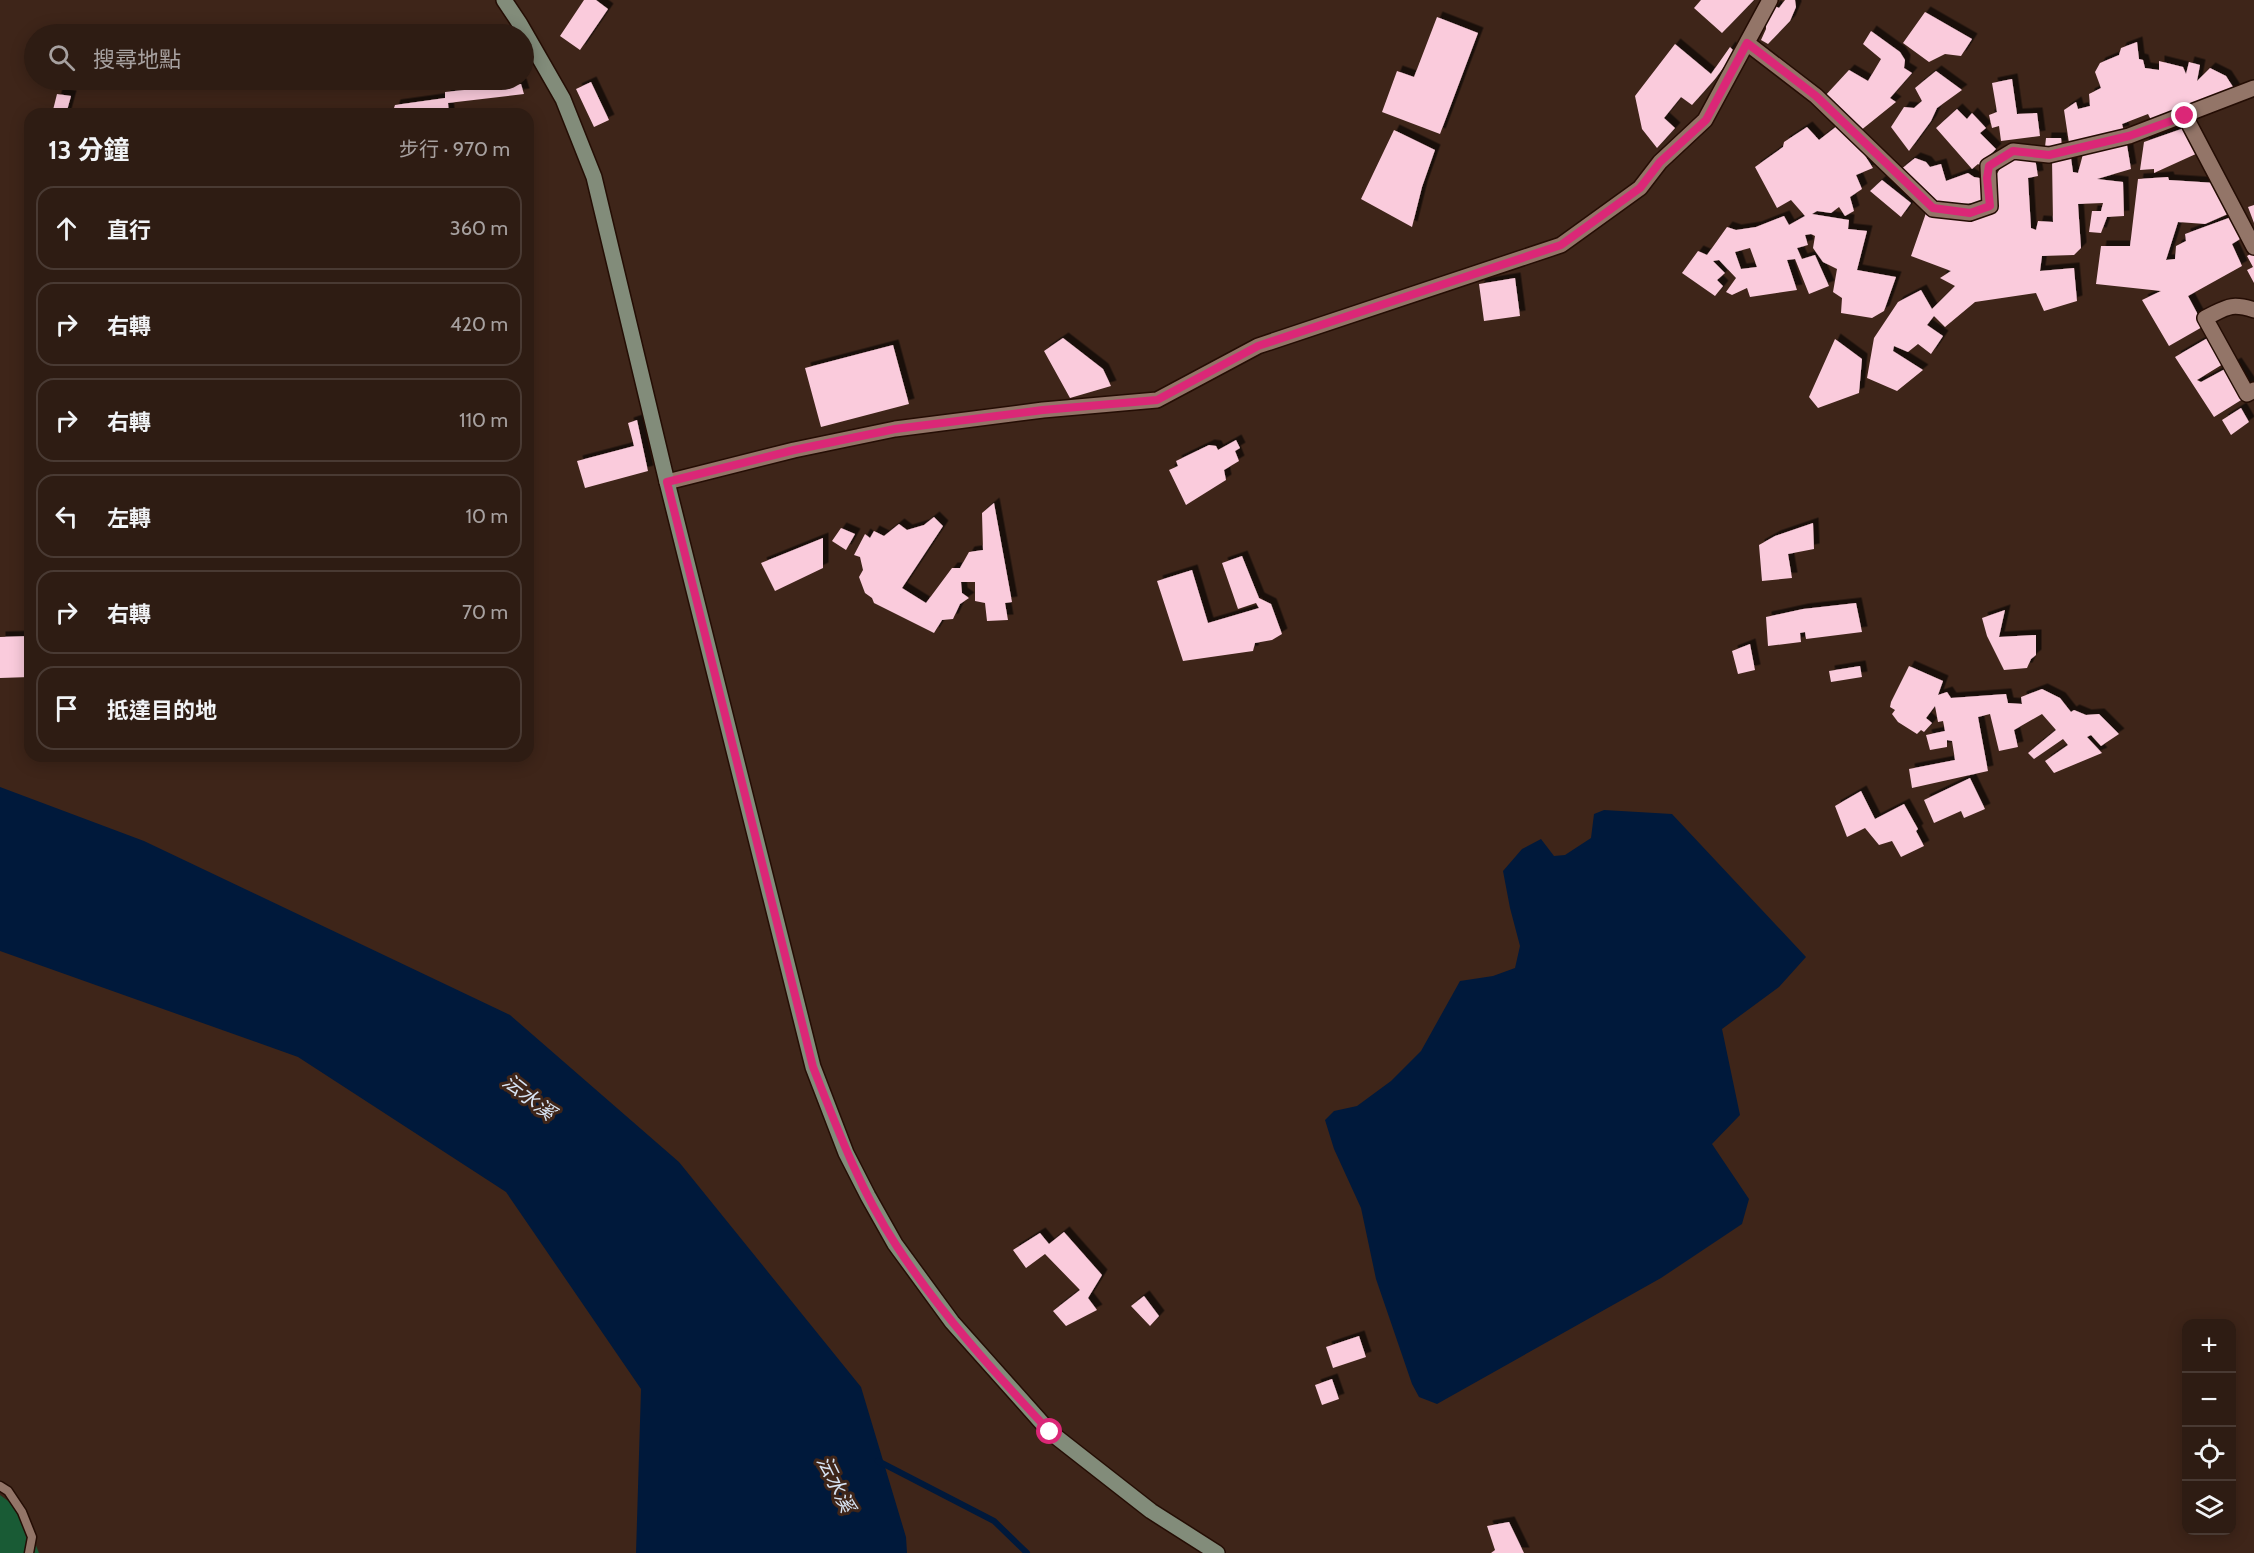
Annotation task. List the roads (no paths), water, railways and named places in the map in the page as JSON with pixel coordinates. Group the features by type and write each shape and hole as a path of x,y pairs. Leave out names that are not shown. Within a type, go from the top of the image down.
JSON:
{"street":[{"path":"504,0 520,24"},
{"path":"667,482 794,450 895,429 1043,410 1157,400 1258,346 1561,245 1640,188 1660,162 1706,120 1770,0"},
{"path":"1747,43 1816,96 1933,208 1970,213 1990,206 1987,178 1989,166 2013,151 2049,155 2129,136 2254,88"},
{"path":"534,49 562,99 594,177 667,482 813,1067 846,1154 895,1244 925,1287 980,1354 1050,1432 1151,1511 1217,1553"},
{"path":"2185,116 2254,247"},
{"path":"2254,310 2238,305 2228,307 2205,318 2247,394 2254,390"}],"lane":[{"path":"0,1486 8,1491 22,1512 32,1537 29,1553"}],"water":[{"name":"沄水溪","path":"0,787 144,841 510,1015 679,1162 861,1387 906,1537 907,1553 636,1553 641,1389 506,1192 298,1057 0,951"},
{"path":"1604,810 1672,814 1806,957 1779,987 1722,1029 1740,1115 1712,1144 1749,1199 1742,1224 1661,1278 1437,1404 1419,1397 1412,1384 1376,1279 1361,1208 1334,1149 1325,1120 1334,1111 1357,1106 1391,1081 1421,1051 1460,981 1493,976 1515,968 1520,946 1503,871 1522,849 1541,839 1554,856 1565,855 1591,838 1594,814"}],"waterway":[{"path":"878,1461 994,1521 1027,1553"}]}
